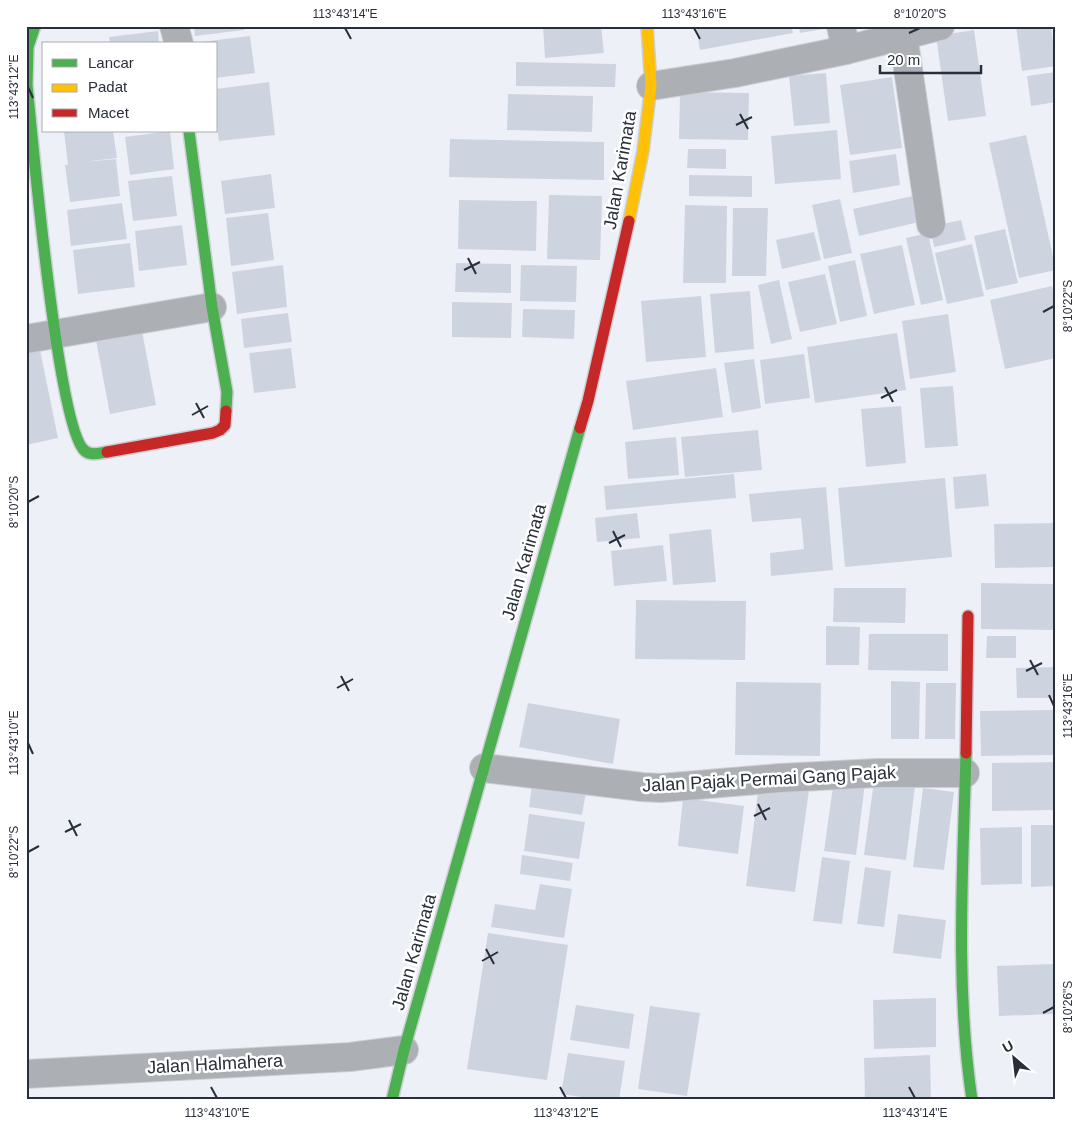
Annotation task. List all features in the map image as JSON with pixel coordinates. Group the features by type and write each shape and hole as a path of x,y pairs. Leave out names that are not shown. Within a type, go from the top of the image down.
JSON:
{"street":[{"path":"36,26 32,32 28,47 27,85 54,334 71,420 84,451 91,454 214,433 226,424 227,392 212,307 189,132"},
{"path":"174,26 178,42"},
{"name":"Jalan Karimata","path":"392,1100 404,1050 590,392 643,152 651,86 646,26"},
{"path":"651,86 736,73 844,38 903,35 940,26"},
{"path":"903,35 931,224"},
{"path":"26,339 212,307"},
{"path":"968,616 961,939 962,1017 972,1100"},
{"name":"Jalan Pajak Permai Gang Pajak","path":"484,768 661,788 780,778 877,773 965,772"},
{"name":"Jalan Halmahera","path":"26,1074 350,1057 404,1050"}],"building":[{"path":"194,26 244,26 244,30 195,36"},
{"path":"543,26 601,26 604,53 545,58"},
{"path":"696,26 791,26 793,33 700,50"},
{"path":"799,26 834,26 834,27 800,33"},
{"path":"1016,26 1051,26 1056,66 1022,71"},
{"path":"974,30 986,116 948,121 936,36"},
{"path":"158,31 159,42 110,42 109,37"},
{"path":"250,36 255,73 218,78 218,42 201,42"},
{"path":"516,62 616,64 615,87 516,86"},
{"path":"1056,72 1056,102 1031,106 1027,76"},
{"path":"826,73 830,123 794,126 789,76"},
{"path":"892,77 902,148 850,155 840,85"},
{"path":"269,82 275,135 219,141 218,89"},
{"path":"680,92 749,93 748,140 679,139"},
{"path":"508,94 593,96 592,132 507,130"},
{"path":"837,130 841,179 775,184 771,136"},
{"path":"64,132 113,132 117,158 83,162 116,159 120,196 70,202 65,165 68,165"},
{"path":"170,132 174,169 130,175 125,137"},
{"path":"1026,135 1056,270 1019,278 989,143"},
{"path":"450,139 604,142 604,180 449,177"},
{"path":"688,149 726,149 726,169 687,168"},
{"path":"896,154 900,185 853,193 849,161"},
{"path":"271,174 275,208 225,214 221,181"},
{"path":"689,175 752,176 752,197 689,196"},
{"path":"172,176 177,216 133,221 128,181"},
{"path":"549,195 602,196 600,260 547,259"},
{"path":"913,196 919,222 859,236 853,209"},
{"path":"840,199 852,253 824,259 812,205"},
{"path":"459,200 537,201 536,251 458,249"},
{"path":"122,203 127,239 71,246 67,210"},
{"path":"685,205 727,206 726,283 683,283"},
{"path":"733,208 768,208 766,276 732,276"},
{"path":"268,213 274,260 231,266 226,218"},
{"path":"961,220 966,240 934,247 930,227"},
{"path":"182,225 187,265 139,271 135,231"},
{"path":"1005,229 1018,283 986,290 974,236"},
{"path":"814,232 821,260 782,269 776,240"},
{"path":"928,233 943,300 921,305 906,238"},
{"path":"130,243 135,287 78,294 73,250"},
{"path":"972,244 984,296 947,304 935,253"},
{"path":"902,245 915,305 874,314 860,254"},
{"path":"855,260 867,316 840,322 828,266"},
{"path":"456,263 511,264 511,293 455,292"},
{"path":"283,265 287,307 237,314 232,272"},
{"path":"521,265 577,266 576,302 520,301"},
{"path":"825,274 837,324 800,332 788,282"},
{"path":"779,280 792,339 771,344 758,285"},
{"path":"1052,286 1056,304 1056,358 1005,369 990,300"},
{"path":"750,291 754,349 715,353 710,294"},
{"path":"701,296 706,357 646,362 641,301"},
{"path":"452,302 512,303 511,338 452,337"},
{"path":"523,309 575,310 574,339 522,337"},
{"path":"288,313 292,342 244,348 241,319"},
{"path":"948,314 956,372 910,379 902,321"},
{"path":"142,331 156,405 110,414 96,340"},
{"path":"897,333 906,390 815,403 807,347"},
{"path":"291,348 296,388 254,393 249,353"},
{"path":"40,350 58,438 26,445 26,352"},
{"path":"804,354 810,398 765,404 760,360"},
{"path":"754,359 761,408 732,413 724,363"},
{"path":"716,368 723,417 633,430 626,381"},
{"path":"953,386 958,446 925,448 920,388"},
{"path":"901,406 906,463 866,467 861,409"},
{"path":"758,430 762,470 685,477 681,437"},
{"path":"676,437 679,475 628,479 625,442"},
{"path":"734,474 736,498 606,510 604,486"},
{"path":"986,474 989,506 955,509 953,477"},
{"path":"945,478 952,557 845,567 838,488"},
{"path":"826,487 833,570 771,576 770,553 804,549 801,518 752,522 749,494"},
{"path":"637,513 640,538 597,542 595,518"},
{"path":"1056,523 1056,567 995,568 994,524"},
{"path":"711,529 716,582 673,585 669,534"},
{"path":"663,545 667,581 614,586 611,551"},
{"path":"981,583 1056,584 1056,630 981,629"},
{"path":"834,588 906,588 905,623 833,622"},
{"path":"636,600 746,601 745,660 635,659"},
{"path":"826,626 860,627 859,665 826,665"},
{"path":"869,634 948,634 948,671 868,670"},
{"path":"987,636 1016,636 1016,658 986,658"},
{"path":"1056,667 1056,698 1017,698 1016,668"},
{"path":"891,681 920,682 919,739 891,739"},
{"path":"736,682 821,683 820,756 735,755"},
{"path":"926,683 956,683 955,739 925,739"},
{"path":"528,703 620,719 613,764 519,747"},
{"path":"1056,710 1056,755 981,756 980,711"},
{"path":"1056,762 1056,810 992,811 992,763"},
{"path":"533,778 587,786 582,815 529,807"},
{"path":"834,779 865,783 856,855 824,851"},
{"path":"874,781 915,786 906,860 864,855"},
{"path":"759,784 809,790 795,892 746,886"},
{"path":"923,788 954,792 944,870 913,867"},
{"path":"683,798 744,806 738,854 678,846"},
{"path":"529,814 585,822 579,859 524,851"},
{"path":"1031,825 1056,825 1056,886 1031,887"},
{"path":"1022,827 1022,884 981,885 980,828"},
{"path":"522,855 573,863 570,881 520,874"},
{"path":"822,857 850,861 842,924 813,921"},
{"path":"865,867 891,871 884,927 857,924"},
{"path":"540,884 572,889 564,938 491,927 495,904 535,910"},
{"path":"898,914 946,920 941,959 893,953"},
{"path":"488,933 568,945 547,1080 467,1069"},
{"path":"1056,964 1056,1014 999,1016 997,966"},
{"path":"936,998 936,1047 874,1049 873,1000"},
{"path":"576,1005 634,1014 629,1049 570,1040"},
{"path":"650,1006 700,1013 687,1096 638,1089"},
{"path":"568,1053 625,1061 619,1100 588,1100 588,1098 561,1094"},
{"path":"930,1055 931,1100 865,1100 864,1058"}],"traffic: fast":[{"path":"35,26 28,47 27,85 40,218 56,340 65,392 75,432 87,453 107,452"},
{"path":"189,132 212,307 227,392 226,411"},
{"path":"392,1100 404,1050 580,428"},
{"path":"966,753 962,883 962,970 963,1013 972,1100"}],"traffic: slow":[{"path":"629,221 643,151 651,86 647,26"}],"traffic: jam":[{"path":"580,428 588,401 629,221"},
{"path":"107,452 213,433 225,425 226,411"},
{"path":"966,753 968,616"}]}
